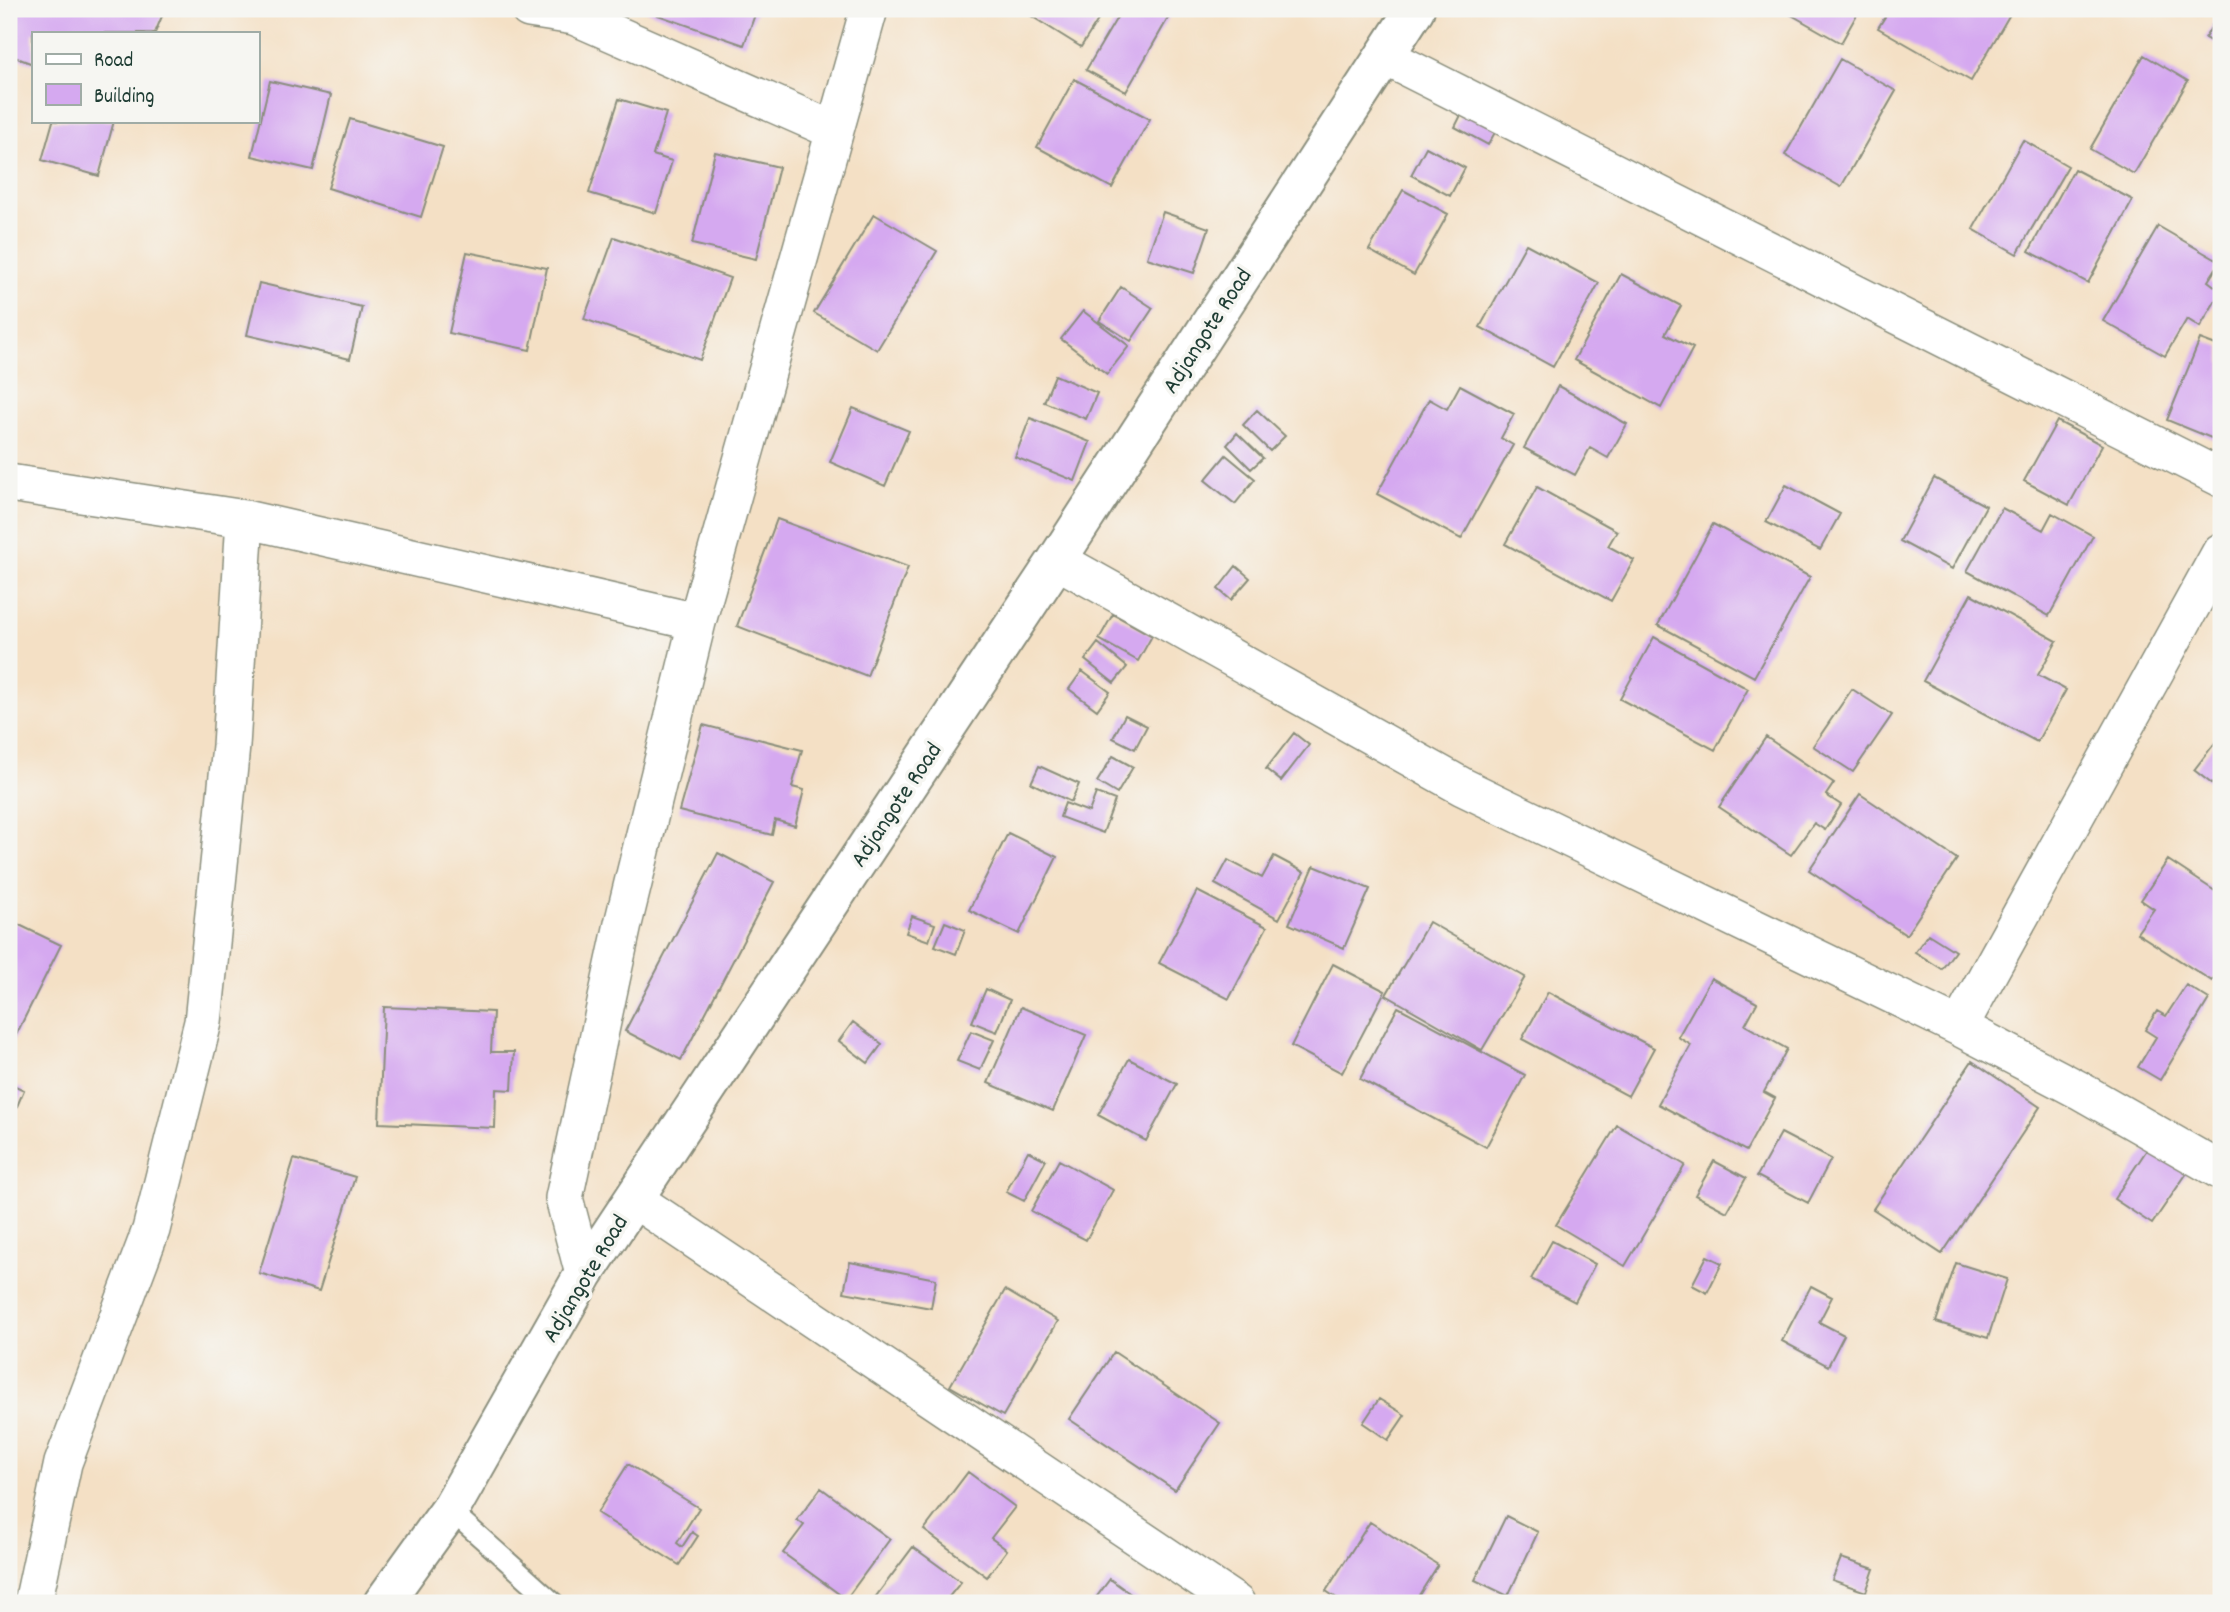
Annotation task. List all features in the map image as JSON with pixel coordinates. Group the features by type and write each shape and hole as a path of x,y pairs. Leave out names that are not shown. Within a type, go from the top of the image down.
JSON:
{"street":[{"path":"529,9 574,16 833,130"},
{"path":"584,1274 564,1199 623,924 697,622 869,9"},
{"name":"Adjangote Road","path":"383,1603 450,1510 584,1274 1057,560 1415,9"},
{"path":"1384,56 2221,478"},
{"path":"9,484 245,519 697,622"},
{"path":"33,1603 63,1463 151,1230 203,1022 231,746 245,519"},
{"path":"1959,1027 2221,552"},
{"path":"1057,560 1462,788 1959,1027 2079,1090 2221,1171"},
{"path":"634,1199 1236,1603"}],"lane":[{"path":"450,1510 554,1603"}],"building":[{"path":"9,9 165,9 155,32 32,32 32,64 9,55"},
{"path":"757,9 744,45 646,11"},
{"path":"1020,9 1105,9 1081,47"},
{"path":"1122,9 1164,9 1171,13 1126,92 1086,70"},
{"path":"1781,9 1860,9 1841,43"},
{"path":"1890,9 2013,9 1971,81 1878,28"},
{"path":"2221,10 2221,47 2205,38"},
{"path":"2144,55 2188,81 2134,174 2090,149"},
{"path":"1840,59 1896,91 1841,187 1785,155"},
{"path":"1074,79 1150,119 1112,188 1037,147"},
{"path":"270,81 331,95 313,170 252,156"},
{"path":"619,99 666,113 653,155 672,161 656,213 589,193"},
{"path":"1464,109 1498,127 1488,145 1455,127"},
{"path":"350,119 443,147 421,217 328,188"},
{"path":"53,122 114,122 99,176 42,160"},
{"path":"2023,140 2068,166 2017,254 1973,229"},
{"path":"1426,147 1465,168 1450,196 1411,175"},
{"path":"715,152 779,167 756,259 692,244"},
{"path":"2074,169 2133,200 2088,283 2029,251"},
{"path":"1403,190 1448,214 1414,275 1369,250"},
{"path":"1163,212 1209,228 1194,273 1147,258"},
{"path":"874,214 937,251 877,350 814,313"},
{"path":"2158,226 2220,262 2208,281 2221,291 2200,327 2187,319 2165,356 2103,321"},
{"path":"614,237 730,278 700,360 584,319"},
{"path":"1526,244 1599,283 1553,367 1480,327"},
{"path":"467,252 547,268 530,350 449,333"},
{"path":"1621,274 1681,306 1665,334 1693,348 1661,408 1574,360"},
{"path":"259,283 362,307 350,359 247,335"},
{"path":"1121,287 1153,308 1131,341 1099,321"},
{"path":"1083,311 1129,346 1107,374 1061,339"},
{"path":"2200,339 2221,347 2221,442 2167,420"},
{"path":"1055,375 1097,393 1086,419 1044,402"},
{"path":"1460,385 1514,414 1501,438 1513,445 1461,539 1377,494 1429,399 1447,409"},
{"path":"1558,386 1627,424 1608,458 1590,448 1575,475 1524,448"},
{"path":"853,408 909,431 885,486 830,462"},
{"path":"1257,410 1285,436 1270,451 1243,425"},
{"path":"1030,418 1090,442 1075,481 1015,457"},
{"path":"2057,421 2102,445 2069,505 2024,481"},
{"path":"1237,433 1263,458 1251,469 1227,445"},
{"path":"1226,455 1255,479 1235,504 1205,480"},
{"path":"1934,478 1986,506 1952,569 1900,541"},
{"path":"1786,485 1840,514 1820,550 1766,522"},
{"path":"1537,487 1617,531 1608,546 1634,560 1611,601 1505,544"},
{"path":"2002,508 2043,530 2052,513 2093,536 2049,616 1967,571"},
{"path":"777,519 908,567 867,676 737,626"},
{"path":"1713,524 1810,577 1754,677 1658,625"},
{"path":"1236,566 1250,578 1231,600 1218,589"},
{"path":"1971,594 2057,641 2038,675 2066,690 2037,742 1923,681"},
{"path":"1113,614 1152,636 1138,661 1099,639"},
{"path":"1654,637 1748,689 1715,750 1620,699"},
{"path":"1098,643 1127,667 1114,683 1085,660"},
{"path":"1082,671 1110,692 1097,710 1069,689"},
{"path":"1852,689 1892,715 1853,772 1813,746"},
{"path":"1125,715 1147,726 1135,749 1113,738"},
{"path":"703,725 802,750 792,787 804,790 795,826 775,820 772,835 679,811"},
{"path":"1294,733 1309,745 1281,781 1266,769"},
{"path":"2221,735 2221,791 2194,770"},
{"path":"1766,737 1834,783 1826,795 1841,805 1825,830 1814,823 1791,855 1719,807"},
{"path":"1113,756 1133,767 1117,794 1097,782"},
{"path":"1039,766 1079,784 1071,802 1031,783"},
{"path":"1096,793 1115,800 1103,833 1060,817 1065,803 1089,812"},
{"path":"1860,794 1957,859 1906,935 1809,870"},
{"path":"1008,833 1057,857 1019,934 969,910"},
{"path":"718,853 774,882 681,1060 625,1031"},
{"path":"1274,856 1304,872 1279,919 1215,884 1228,860 1262,878"},
{"path":"2168,860 2221,895 2221,966 2212,981 2137,933 2154,909 2141,900"},
{"path":"1314,866 1370,889 1344,948 1289,924"},
{"path":"1197,891 1267,927 1229,999 1159,963"},
{"path":"912,916 935,924 929,941 906,933"},
{"path":"9,920 61,945 9,1049"},
{"path":"945,922 965,930 956,954 935,946"},
{"path":"1429,922 1525,977 1482,1050 1386,995"},
{"path":"1928,934 1955,951 1942,969 1915,952"},
{"path":"1333,964 1385,991 1342,1073 1291,1046"},
{"path":"1711,978 1757,1003 1745,1025 1787,1049 1764,1092 1775,1098 1746,1151 1658,1104 1691,1045 1678,1037"},
{"path":"2186,985 2209,999 2160,1080 2138,1067 2156,1037 2145,1030 2157,1011 2166,1016"},
{"path":"986,989 1010,1000 997,1032 972,1022"},
{"path":"1548,992 1654,1048 1628,1096 1522,1039"},
{"path":"384,1007 493,1012 491,1052 514,1052 512,1090 496,1089 495,1128 379,1123"},
{"path":"1021,1007 1086,1035 1053,1111 988,1083"},
{"path":"1398,1007 1525,1075 1486,1147 1360,1079"},
{"path":"853,1022 882,1044 868,1063 839,1041"},
{"path":"971,1031 994,1040 980,1070 957,1061"},
{"path":"1129,1059 1177,1084 1146,1141 1098,1115"},
{"path":"1972,1061 2040,1107 1942,1254 1873,1209"},
{"path":"9,1083 24,1090 9,1125"},
{"path":"1617,1125 1685,1165 1625,1266 1556,1225"},
{"path":"1781,1133 1831,1159 1808,1203 1757,1176"},
{"path":"2148,1148 2187,1173 2152,1224 2114,1199"},
{"path":"1028,1151 1046,1160 1024,1201 1006,1192"},
{"path":"294,1159 355,1177 319,1291 259,1273"},
{"path":"1059,1160 1113,1190 1086,1240 1031,1211"},
{"path":"1714,1161 1746,1178 1727,1212 1695,1195"},
{"path":"1552,1241 1595,1264 1575,1302 1531,1279"},
{"path":"1707,1256 1722,1263 1707,1293 1692,1285"},
{"path":"850,1262 936,1279 931,1308 844,1292"},
{"path":"1956,1263 2007,1279 1988,1338 1936,1322"},
{"path":"1811,1286 1832,1297 1819,1322 1844,1335 1828,1366 1782,1341"},
{"path":"1005,1290 1058,1321 1003,1416 950,1386"},
{"path":"1114,1352 1220,1423 1175,1490 1069,1419"},
{"path":"1379,1399 1405,1415 1388,1440 1363,1423"},
{"path":"628,1464 699,1508 677,1543 682,1547 692,1532 698,1536 679,1565 597,1513"},
{"path":"968,1472 1015,1507 991,1538 1007,1550 987,1577 924,1530"},
{"path":"821,1488 890,1539 846,1599 783,1553 804,1525 797,1520"},
{"path":"1506,1516 1538,1532 1508,1596 1475,1580"},
{"path":"1370,1522 1438,1565 1414,1603 1344,1603 1326,1591"},
{"path":"913,1547 961,1582 944,1603 871,1603"},
{"path":"1841,1558 1874,1569 1866,1592 1832,1580"},
{"path":"1110,1579 1143,1603 1092,1603"}]}
